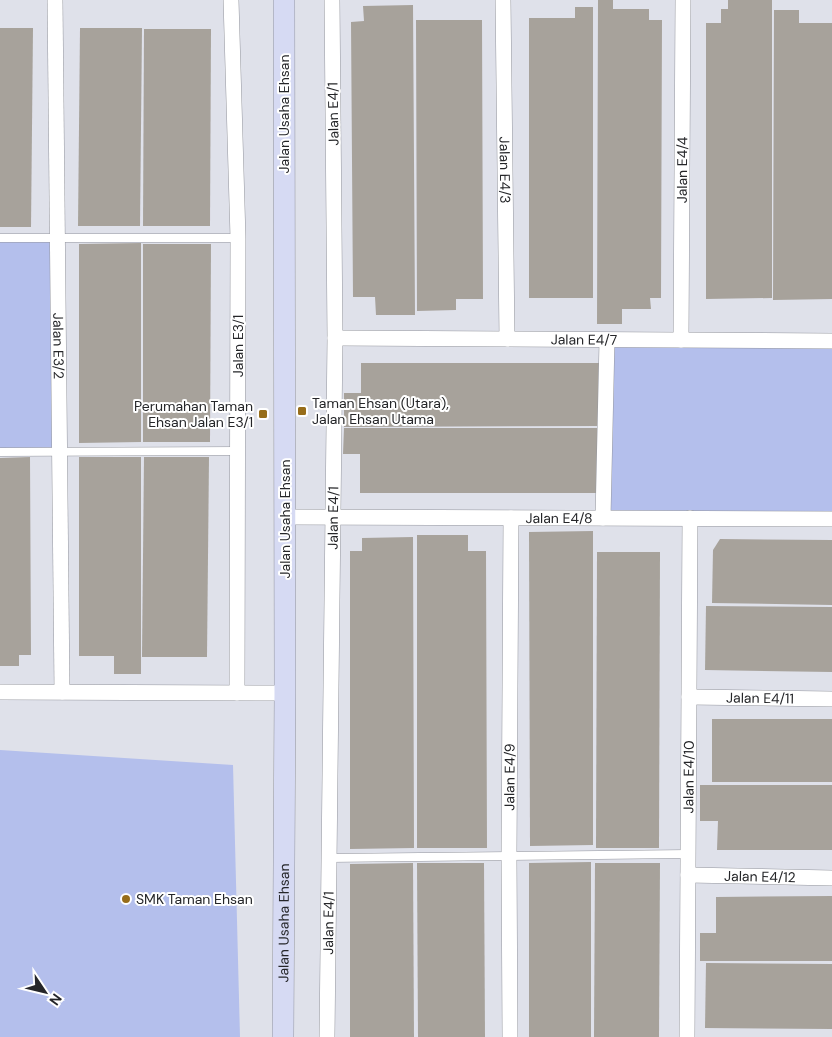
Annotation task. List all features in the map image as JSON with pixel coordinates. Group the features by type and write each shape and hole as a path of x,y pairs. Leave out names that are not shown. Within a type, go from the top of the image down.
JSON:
{"street":[{"name":"Jalan E3/2","path":"55,0 62,692"},
{"name":"Jalan E3/1","path":"231,0 238,238 237,693"},
{"name":"Jalan Usaha Ehsan","path":"283,1037 285,693 284,0"},
{"name":"Jalan E4/1","path":"327,1037 335,338 332,0"},
{"name":"Jalan E4/3","path":"503,0 507,339"},
{"name":"Jalan E4/4","path":"681,340 683,0"},
{"name":"Jalan E4/7","path":"335,338 832,341"},
{"path":"603,518 607,340"},
{"name":"Jalan E4/8","path":"285,517 832,519"},
{"name":"Jalan E4/9","path":"510,1037 511,518"},
{"name":"Jalan E4/10","path":"687,1037 690,518"},
{"path":"0,692 285,693"},
{"name":"Jalan E4/11","path":"689,697 832,699"},
{"name":"Jalan E4/12","path":"688,875 832,878"}],"lane":[{"path":"0,238 238,238"},
{"path":"0,452 238,452"},
{"path":"330,858 688,854"}],"shaded area":[{"path":"0,238 57,238 59,452 0,452"},
{"path":"607,340 832,341 832,519 603,518"},
{"name":"SMK Taman Ehsan","path":"0,750 233,765 240,1037 0,1037"}],"building":[{"path":"598,0 613,0 613,9 649,9 649,20 662,20 661,298 650,298 651,309 622,309 622,324 597,324"},
{"path":"728,0 772,0 772,298 706,299 706,23 721,23 721,9 728,9"},
{"path":"413,5 415,315 376,315 375,297 353,297 351,22 364,21 363,6"},
{"path":"575,7 593,7 593,298 529,298 529,18 575,18"},
{"path":"774,10 799,10 799,23 832,23 832,299 773,300"},
{"path":"416,20 482,20 483,299 456,299 456,310 417,311"},
{"path":"0,28 33,28 31,227 0,227"},
{"path":"80,28 142,28 140,226 78,226"},
{"path":"144,29 211,29 210,226 143,226"},
{"path":"141,243 141,442 79,443 79,244"},
{"path":"143,244 211,244 210,442 143,442"},
{"path":"361,363 599,363 599,426 344,427 344,393 361,393"},
{"path":"344,428 600,428 599,493 360,493 360,454 343,454"},
{"path":"30,457 31,655 19,655 19,666 0,666 0,458"},
{"path":"79,457 141,457 141,674 114,674 114,656 79,656"},
{"path":"144,457 209,457 207,657 142,657"},
{"path":"593,531 593,845 530,846 529,532"},
{"path":"417,535 468,535 468,551 486,551 487,848 417,848"},
{"path":"413,537 414,848 350,849 350,551 362,551 362,538"},
{"path":"720,539 832,540 832,605 712,603 713,550"},
{"path":"597,552 660,552 659,848 596,848"},
{"path":"706,606 832,607 832,672 705,670"},
{"path":"712,719 832,719 832,782 712,782"},
{"path":"700,785 832,785 832,850 717,850 718,821 700,821"},
{"path":"591,862 591,1037 529,1037 529,863"},
{"path":"413,863 414,1037 350,1037 350,864"},
{"path":"417,863 484,863 485,1037 418,1037"},
{"path":"595,863 660,863 659,1037 594,1037"},
{"path":"832,896 832,961 700,961 700,933 716,933 716,897"},
{"path":"706,963 832,964 832,1029 705,1028"}],"place":[{"name":"Taman Ehsan (Utara), Jalan Ehsan Utama","path":"302,411"},
{"name":"Perumahan Taman Ehsan Jalan E3/1","path":"263,414"},
{"name":"SMK Taman Ehsan","path":"126,899"}]}
